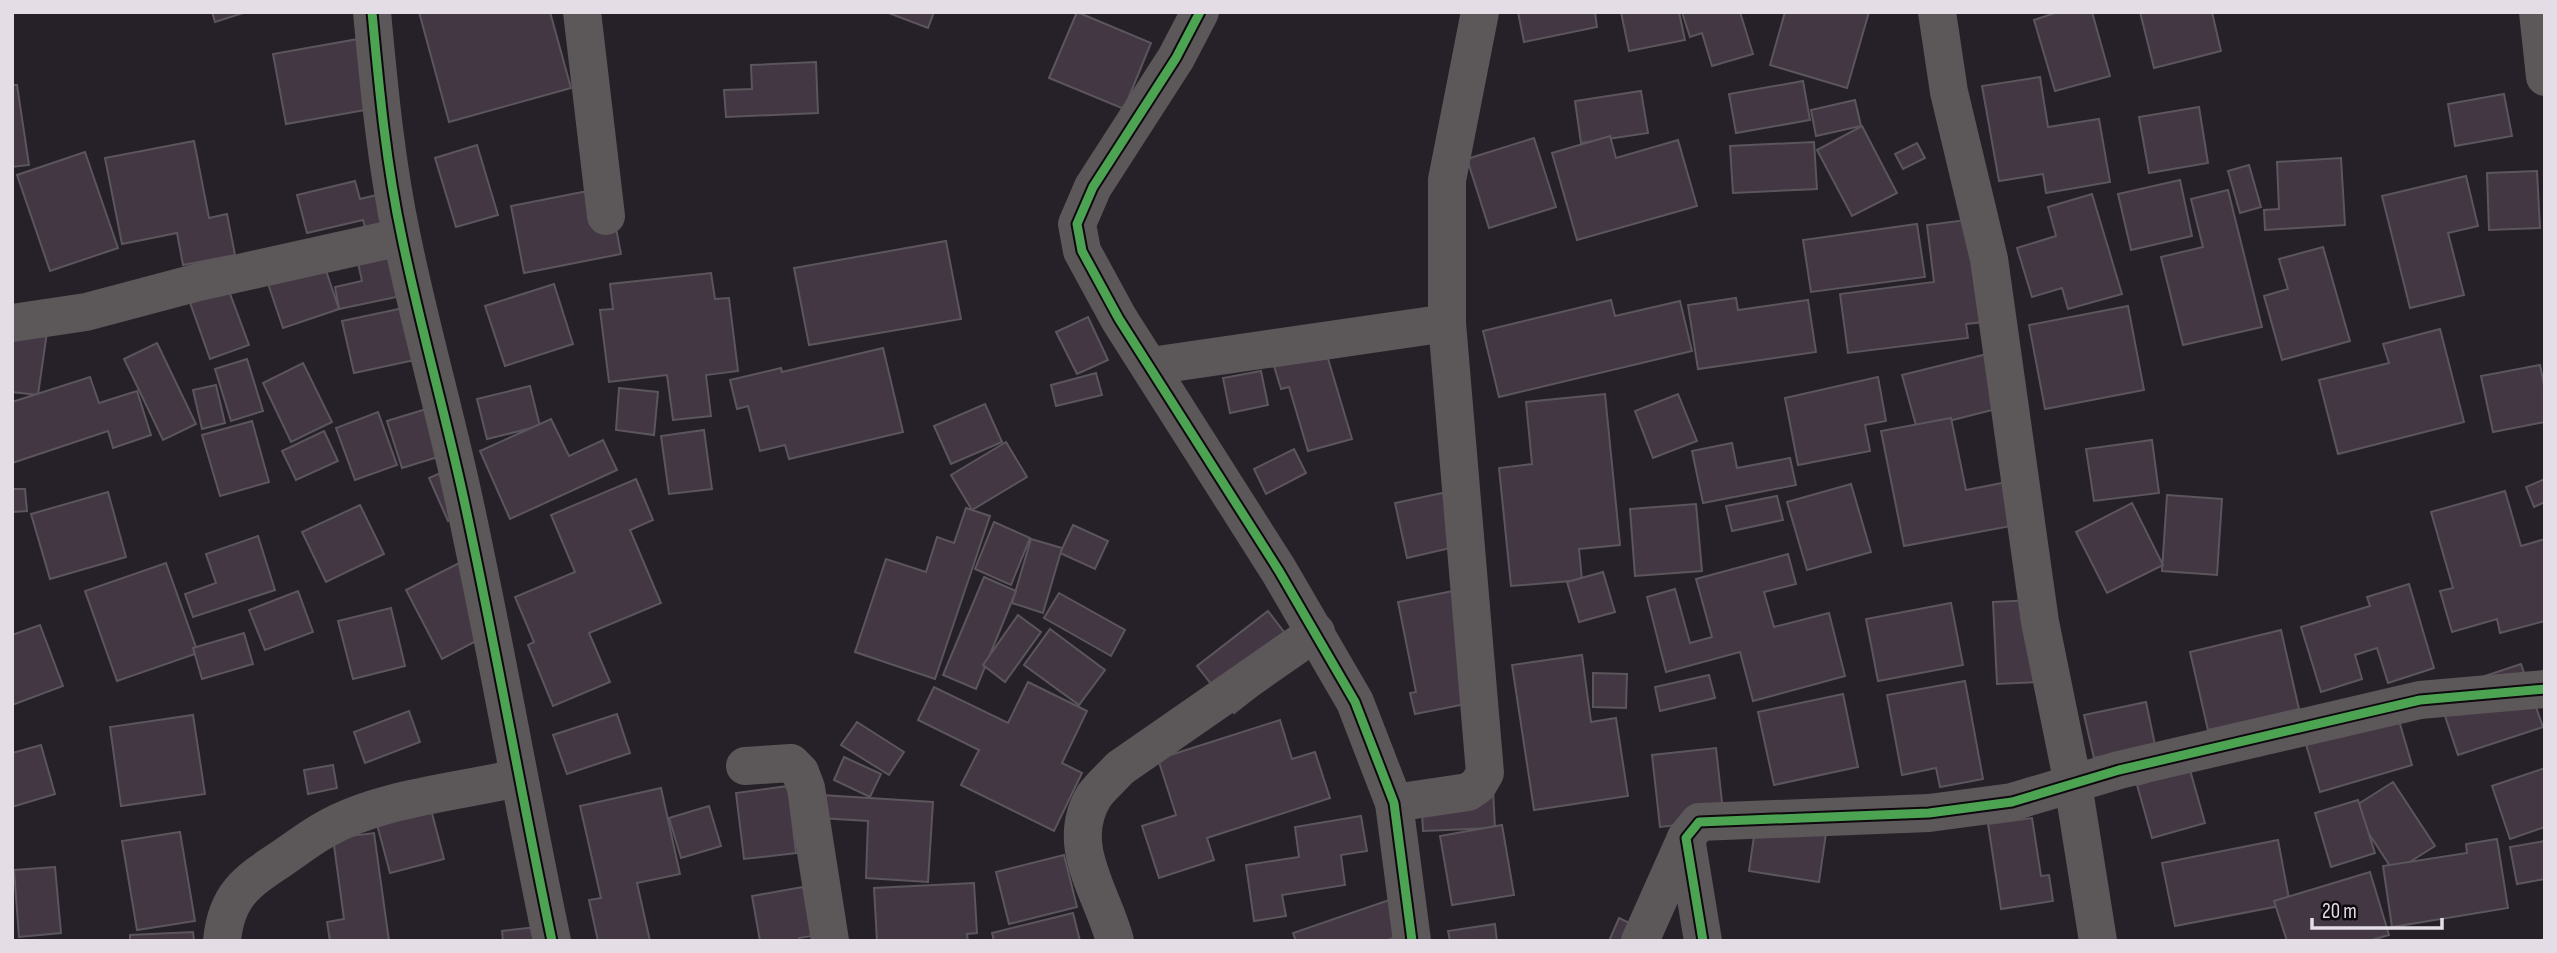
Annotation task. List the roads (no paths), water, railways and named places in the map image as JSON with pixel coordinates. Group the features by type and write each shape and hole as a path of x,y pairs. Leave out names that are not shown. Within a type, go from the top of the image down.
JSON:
{"street":[{"path":"372,12 379,91 401,237 444,409 493,636 517,778 552,941"},
{"path":"582,12 606,216"},
{"path":"1200,12 1176,58 1093,187 1077,224 1082,251 1119,319 1316,632 1355,702 1394,803 1412,941"},
{"path":"1394,803 1468,792 1478,785 1485,773 1447,323 1447,180 1480,12"},
{"path":"1937,12 1949,92 1989,259 2040,622 2073,784 2098,941"},
{"path":"2538,12 2545,77"},
{"path":"12,323 86,312 199,282 401,237"},
{"path":"1151,366 1447,323"},
{"path":"1115,941 1083,853 1081,825 1095,795 1120,768 1316,632"},
{"path":"1640,941 1686,838 1693,826 1710,820 1929,813 2012,802 2119,769 2420,700 2545,689"},
{"path":"745,766 791,763 800,772 806,788 830,941"},
{"path":"222,941 228,906 236,894 261,872 327,828 398,803 517,778"},
{"path":"1686,838 1703,941"}]}
